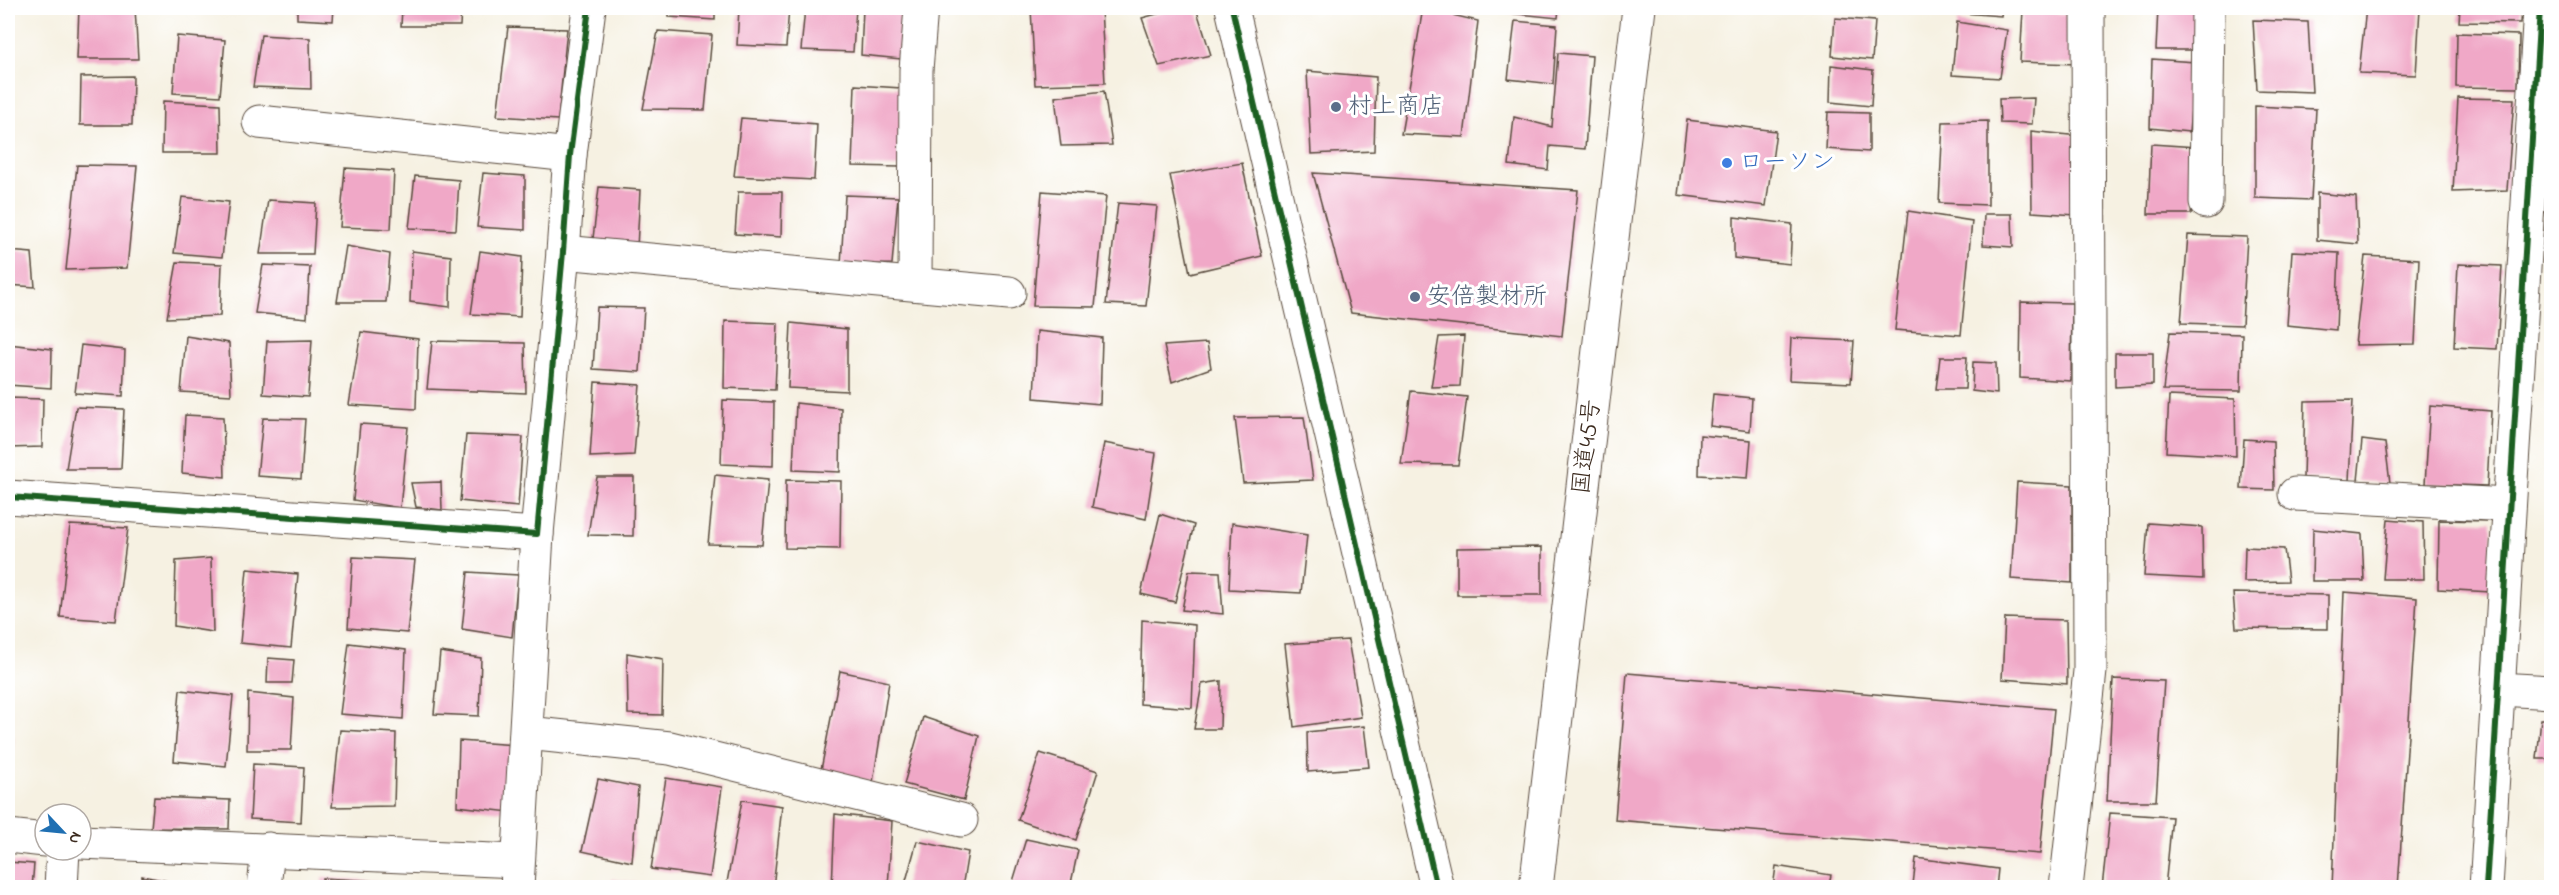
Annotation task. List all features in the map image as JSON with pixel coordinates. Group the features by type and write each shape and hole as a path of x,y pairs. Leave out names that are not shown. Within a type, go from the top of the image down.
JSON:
{"main road":[{"path":"93,842 268,849 518,874 537,534 570,155 589,8"},
{"path":"915,284 916,70 921,8"},
{"path":"1232,8 1437,888"},
{"name":"国道45号","path":"1536,888 1639,8"},
{"path":"2066,888 2090,671 2088,8"},
{"path":"2206,202 2208,8"},
{"path":"2486,888 2540,8"},
{"path":"259,122 570,155"},
{"path":"563,252 1009,293"},
{"path":"2295,494 2509,505"},
{"path":"8,497 537,534"},
{"path":"2498,688 2552,692"},
{"path":"527,733 670,748 961,819"},
{"path":"8,836 33,839"},
{"path":"264,888 268,849"},
{"path":"61,888 62,862"}],"building":[{"path":"79,8 135,8 138,59 77,59"},
{"path":"297,8 334,8 333,21 297,19"},
{"path":"402,8 461,8 460,26 401,26"},
{"path":"669,8 715,8 715,20 669,17"},
{"path":"739,8 789,8 786,47 737,45"},
{"path":"805,8 856,8 853,52 801,50"},
{"path":"863,8 905,8 901,59 861,55"},
{"path":"1031,8 1101,8 1105,83 1035,85"},
{"path":"1179,8 1196,8 1211,55 1159,66 1142,18"},
{"path":"1423,8 1478,21 1464,137 1401,134"},
{"path":"1509,8 1559,8 1558,18 1509,13"},
{"path":"1951,8 2002,8 2001,16 1951,12"},
{"path":"2158,8 2198,8 2198,50 2156,50"},
{"path":"2366,8 2420,8 2416,75 2359,73"},
{"path":"2460,8 2521,8 2520,23 2459,22"},
{"path":"2023,10 2075,15 2076,64 2020,62"},
{"path":"1835,18 1875,21 1872,60 1832,56"},
{"path":"2253,20 2308,22 2312,92 2257,90"},
{"path":"1515,21 1557,25 1553,84 1508,79"},
{"path":"1957,22 2007,30 2000,78 1952,75"},
{"path":"508,27 567,29 558,120 497,116"},
{"path":"658,31 712,35 705,110 643,109"},
{"path":"2457,33 2519,35 2518,88 2456,87"},
{"path":"261,35 310,38 311,89 253,87"},
{"path":"177,36 225,40 220,96 173,93"},
{"path":"1558,53 1592,56 1585,149 1550,146 1548,170 1509,165 1514,117 1552,127"},
{"path":"2152,59 2195,62 2189,132 2150,128"},
{"path":"1831,65 1873,70 1871,106 1830,102"},
{"path":"1307,71 1376,77 1374,151 1311,154"},
{"path":"133,76 132,125 80,125 81,77"},
{"path":"855,85 901,88 900,167 852,166"},
{"path":"1104,91 1112,145 1061,146 1055,97"},
{"path":"2034,98 2032,124 2000,123 1999,99"},
{"path":"2458,98 2514,99 2507,190 2453,192"},
{"path":"163,101 220,104 221,153 162,153"},
{"path":"2255,106 2316,109 2311,200 2255,198"},
{"path":"1828,112 1869,113 1869,152 1826,149"},
{"path":"741,118 817,124 814,180 734,176"},
{"name":"ローソン","path":"1687,120 1776,131 1766,206 1678,195"},
{"path":"1988,121 1988,205 1939,203 1943,122"},
{"path":"2031,131 2079,136 2076,215 2032,212"},
{"path":"2151,144 2197,147 2191,214 2148,214"},
{"path":"1242,163 1262,256 1190,273 1170,175"},
{"path":"77,165 137,166 127,268 66,270"},
{"path":"345,168 394,171 391,229 340,227"},
{"path":"483,173 525,176 525,230 477,227"},
{"path":"1313,173 1578,190 1562,336 1351,313"},
{"path":"415,176 459,180 456,230 409,228"},
{"path":"599,187 640,190 637,248 592,247"},
{"path":"1042,191 1106,196 1095,307 1033,306"},
{"path":"738,192 782,192 781,237 735,234"},
{"path":"2317,193 2356,197 2358,244 2317,240"},
{"path":"845,195 898,197 892,264 841,265"},
{"path":"182,197 229,202 222,257 174,253"},
{"path":"268,200 316,203 313,254 260,254"},
{"path":"1118,203 1157,206 1146,306 1106,304"},
{"path":"1908,211 1972,221 1961,335 1895,330"},
{"path":"1984,214 2012,214 2013,247 1983,245"},
{"path":"1734,217 1792,224 1790,264 1734,258"},
{"path":"2188,235 2247,237 2242,325 2181,323"},
{"path":"346,246 390,254 386,302 337,302"},
{"path":"8,251 32,253 35,287 8,285"},
{"path":"412,251 451,256 450,307 410,302"},
{"path":"480,251 522,257 520,317 471,314"},
{"path":"2292,251 2339,253 2336,330 2287,325"},
{"path":"2365,256 2419,259 2415,344 2355,345"},
{"path":"177,262 222,264 220,316 167,318"},
{"path":"2458,264 2502,266 2497,349 2454,347"},
{"path":"263,265 310,267 307,318 255,313"},
{"path":"2021,302 2072,303 2071,381 2020,378"},
{"path":"597,307 644,308 640,372 593,369"},
{"path":"725,321 778,323 775,390 724,388"},
{"path":"791,323 847,329 847,391 788,388"},
{"path":"1037,331 1102,338 1100,404 1034,398"},
{"path":"361,332 418,339 416,409 349,405"},
{"path":"2170,332 2242,334 2241,391 2163,390"},
{"path":"186,336 229,343 231,395 181,392"},
{"path":"1464,336 1460,386 1431,387 1439,337"},
{"path":"1791,338 1854,341 1851,383 1789,380"},
{"path":"312,340 308,397 263,394 267,341"},
{"path":"432,341 525,343 526,393 427,389"},
{"path":"1207,343 1211,368 1172,382 1164,346"},
{"path":"8,344 52,349 51,388 8,385"},
{"path":"81,345 125,350 123,396 75,393"},
{"path":"2115,353 2153,353 2153,385 2115,387"},
{"path":"1940,357 1967,357 1965,389 1936,389"},
{"path":"1973,362 1996,363 1997,394 1972,391"},
{"path":"595,382 640,385 634,455 590,457"},
{"path":"1411,391 1467,397 1458,465 1401,464"},
{"path":"1713,394 1752,398 1750,431 1710,426"},
{"path":"2169,396 2235,399 2236,456 2166,452"},
{"path":"8,398 43,399 42,447 8,448"},
{"path":"723,400 774,402 773,466 721,464"},
{"path":"2353,400 2349,481 2303,478 2305,401"},
{"path":"796,403 841,408 840,472 793,470"},
{"path":"2430,406 2491,411 2487,486 2425,484"},
{"path":"76,407 124,409 121,469 66,469"},
{"path":"185,415 223,417 225,477 182,473"},
{"path":"1304,417 1313,480 1243,483 1235,418"},
{"path":"263,418 305,419 301,479 257,476"},
{"path":"360,424 408,427 400,508 353,500"},
{"path":"466,435 523,437 518,507 460,501"},
{"path":"1700,435 1751,440 1748,478 1699,475"},
{"path":"2244,439 2273,441 2274,490 2241,489"},
{"path":"2362,440 2385,443 2390,483 2358,481"},
{"path":"1104,443 1156,453 1146,519 1092,507"},
{"path":"715,475 768,480 762,545 708,544"},
{"path":"597,477 634,477 633,536 588,535"},
{"path":"786,480 841,481 840,549 785,548"},
{"path":"441,482 442,510 416,507 411,483"},
{"path":"2017,482 2072,485 2072,583 2011,579"},
{"path":"1160,514 1194,525 1175,602 1141,594"},
{"path":"2388,519 2423,522 2424,579 2383,579"},
{"path":"2439,520 2492,521 2491,592 2438,589"},
{"path":"1232,523 1307,535 1301,593 1229,589"},
{"path":"2148,523 2202,527 2203,579 2144,576"},
{"path":"70,525 128,528 116,621 60,617"},
{"path":"2313,529 2362,534 2364,581 2312,581"},
{"path":"1542,547 1542,595 1457,595 1457,548"},
{"path":"2245,547 2284,549 2288,581 2244,582"},
{"path":"353,557 415,560 407,633 348,628"},
{"path":"211,558 213,632 174,626 176,561"},
{"path":"247,569 298,574 291,648 240,643"},
{"path":"1189,571 1220,572 1223,614 1182,610"},
{"path":"468,572 518,575 512,637 462,629"},
{"path":"2344,592 2417,598 2398,888 2332,888"},
{"path":"2233,593 2328,595 2328,629 2236,628"},
{"path":"2005,618 2066,620 2067,684 2002,679"},
{"path":"1142,620 1195,625 1192,708 1140,704"},
{"path":"1348,640 1361,717 1294,727 1285,644"},
{"path":"349,643 406,650 403,719 340,714"},
{"path":"440,652 481,658 479,716 434,714"},
{"path":"627,653 663,659 662,715 628,714"},
{"path":"268,658 294,660 292,683 267,683"},
{"path":"840,671 889,682 873,782 821,770"},
{"path":"1627,673 2054,709 2040,854 1615,820"},
{"path":"2113,679 2164,681 2156,801 2107,801"},
{"path":"1221,681 1220,729 1194,729 1202,684"},
{"path":"180,690 233,696 226,766 174,761"},
{"path":"248,693 294,698 291,750 247,750"},
{"path":"923,717 979,736 964,800 904,784"},
{"path":"2541,719 2552,719 2552,759 2537,759"},
{"path":"1364,726 1369,767 1308,772 1307,732"},
{"path":"340,730 396,733 394,806 332,807"},
{"path":"8,737 14,737 9,777 8,777"},
{"path":"459,741 516,745 510,812 457,806"},
{"path":"1040,753 1098,771 1076,840 1018,820"},
{"path":"253,764 304,767 301,822 250,819"},
{"path":"666,778 722,787 710,877 651,869"},
{"path":"598,779 638,787 632,862 582,851"},
{"path":"154,797 230,800 229,829 151,828"},
{"path":"742,800 782,806 773,888 726,888"},
{"path":"2110,813 2172,817 2165,888 2102,888"},
{"path":"835,814 892,821 888,888 832,888"},
{"path":"1026,839 1078,850 1070,888 1011,888"},
{"path":"917,841 968,852 962,888 904,888"},
{"path":"1916,858 1998,869 1996,888 1926,888 1913,885"},
{"path":"8,862 34,864 32,888 8,888"},
{"path":"1776,866 1831,875 1828,888 1773,888"},
{"path":"142,876 190,885 190,888 141,888"},
{"path":"322,878 377,881 377,888 323,888"},
{"path":"612,879 654,886 654,888 611,888"}],"cycle path":[{"path":"8,497 537,534 570,155 589,8"},
{"path":"1232,8 1437,888"},
{"path":"2486,888 2540,8"}],"place":[{"name":"村上商店","path":"1336,107"},
{"name":"ローソン","path":"1727,163"},
{"name":"安倍製材所","path":"1415,297"}]}
